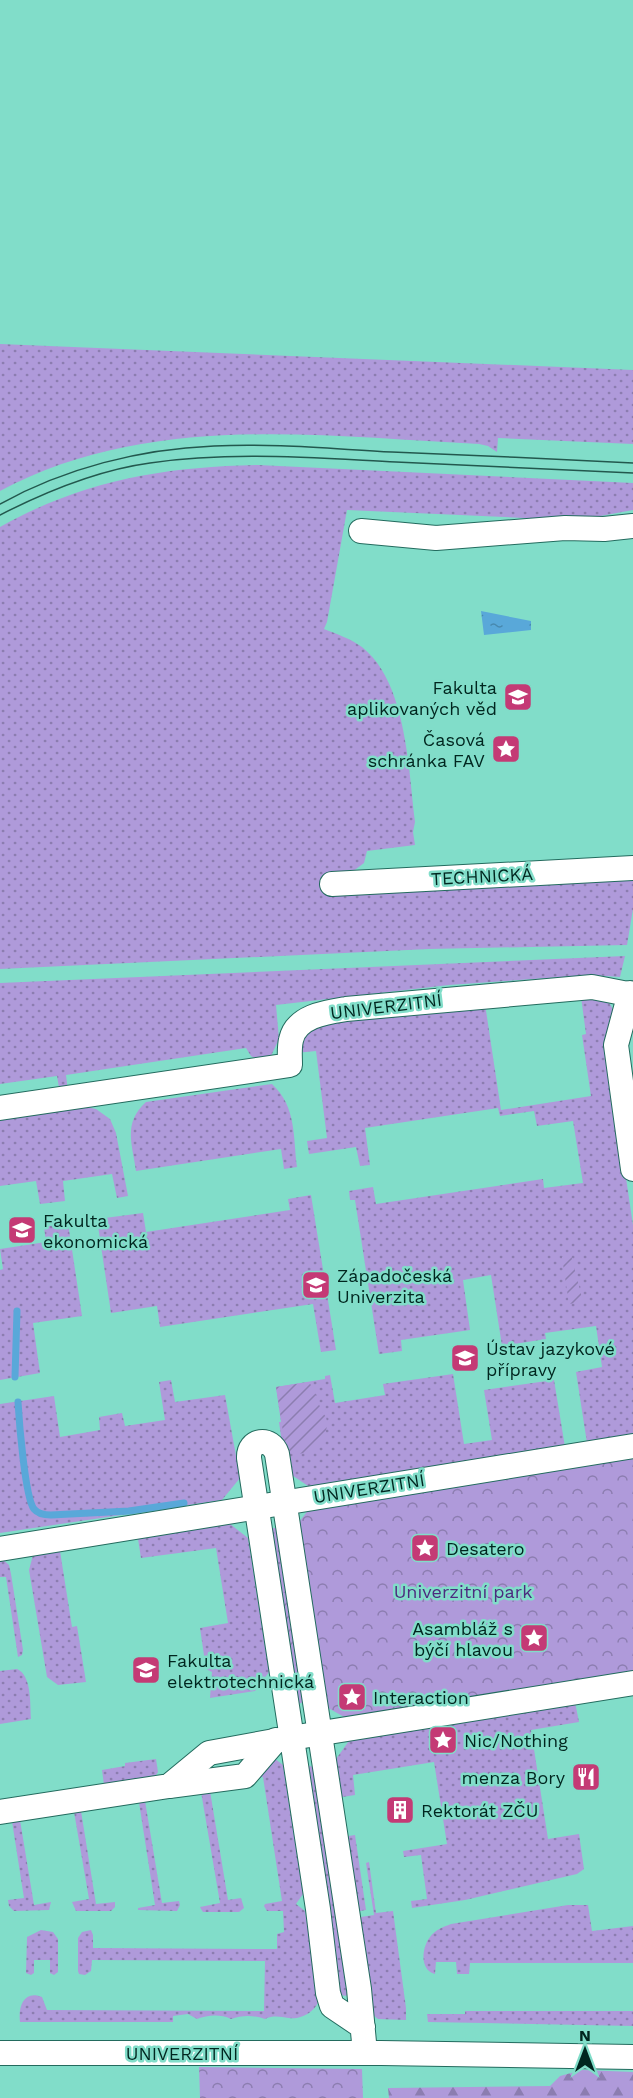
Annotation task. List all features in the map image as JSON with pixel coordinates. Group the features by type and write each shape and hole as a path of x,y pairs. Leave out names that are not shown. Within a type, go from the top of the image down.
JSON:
{"street":[{"path":"361,531 436,538 565,528 604,529 633,526"},
{"name":"TECHNICKÁ","path":"332,884 633,868"},
{"name":"UNIVERZITNÍ","path":"0,1108 290,1065 291,1041 294,1031 303,1022 338,1010 592,987 632,994 616,1045 633,1169"},
{"path":"363,2027 332,2006 328,1993 318,1909 282,1739 248,1454 252,1446 260,1441 269,1443 275,1450 363,2027 365,2053"},
{"name":"UNIVERZITNÍ","path":"0,1549 633,1446"},
{"path":"0,1812 245,1776 282,1739 633,1683"},
{"name":"UNIVERZITNÍ","path":"0,2053 633,2056"}],"green space":[{"path":"0,344 633,370 633,444 498,438 497,452 488,446 479,444 357,437 235,435 175,439 115,449 57,466 0,491"},
{"path":"258,465 633,483 633,510 569,520 347,510 324,629 362,647 377,663 397,704 410,777 415,845 367,851 364,863 352,872 633,879 633,909 627,945 429,949 0,969 0,527 63,498 125,479 190,469"},
{"path":"625,956 620,977 591,975 449,985 276,1005 279,1039 270,1058 258,1060 251,1056 246,1048 66,1075 68,1092 60,1093 57,1076 0,1084 0,983"},
{"path":"581,997 608,1001 614,1011 606,1044 633,1225 633,1436 587,1443 576,1372 602,1367 596,1326 545,1333 546,1339 502,1346 491,1275 463,1280 470,1330 401,1340 402,1351 379,1354 355,1200 350,1200 349,1191 373,1187 376,1204 543,1179 544,1188 583,1183 573,1121 537,1126 534,1111 500,1116 498,1108 365,1128 370,1165 360,1166 356,1147 309,1154 307,1141 327,1138 316,1051 296,1053 296,1047 315,1024 485,1004 501,1110 591,1096 582,1035 586,1034"},
{"path":"272,1084 280,1093 290,1113 297,1167 284,1169 281,1149 136,1171 131,1142 132,1126 134,1118 146,1102"},
{"path":"81,1106 96,1109 110,1119 116,1133 128,1196 117,1198 112,1174 63,1181 65,1201 40,1204 36,1181 0,1186 0,1121"},
{"path":"311,1195 336,1350 321,1352 313,1304 160,1327 157,1306 111,1313 97,1219 143,1213 146,1232 290,1210 288,1199"},
{"path":"68,1223 82,1316 33,1323 40,1373 0,1380 0,1270 3,1269 0,1249 46,1242 44,1227"},
{"path":"571,1255 583,1302 569,1304 562,1257"},
{"path":"453,1374 464,1444 492,1440 484,1390 554,1380 565,1447 308,1486 286,1471 276,1387 325,1379 325,1376 330,1375 335,1403 385,1395 383,1384"},
{"path":"171,1380 175,1402 225,1395 240,1478 222,1500 0,1533 0,1404 54,1396 60,1437 100,1430 99,1417 122,1413 125,1426 165,1420 159,1382"},
{"path":"309,1382 326,1417 326,1432 314,1448 300,1454 292,1454 285,1445 276,1387"},
{"name":"Univerzitní park","path":"633,1456 633,1674 346,1718 321,1704 296,1526 313,1504"},
{"path":"225,1520 248,1538 269,1672 255,1691 210,1698 212,1672 206,1669 200,1628 228,1623 216,1548 141,1558 138,1539 60,1551 72,1627 77,1626 86,1682 58,1685 47,1677 29,1570 33,1555"},
{"path":"270,1529 278,1529 304,1702 298,1704"},
{"path":"0,1557 9,1565 11,1574 23,1650 22,1655 18,1657 6,1577 0,1577"},
{"path":"289,1592 298,1649 286,1651 277,1594"},
{"path":"17,1669 22,1672 28,1684 31,1719 0,1724 0,1671"},
{"path":"575,1702 579,1722 531,1730 548,1839 579,1834 584,1869 577,1874 465,1900 412,1908 411,1901 427,1899 421,1855 404,1857 403,1851 447,1844 434,1762 353,1775 355,1795 336,1798 331,1766 351,1738"},
{"path":"270,1755 283,1765 303,1894 296,1904 305,1911 319,1999 315,2007 308,2014 298,2018 265,2019 248,2016 231,2019 214,2016 197,2019 188,2014 173,2016 173,2022 20,2022 21,2005 27,1998 36,1995 42,1997 47,2010 264,2011 265,1961 92,1960 91,1971 85,1975 79,1974 78,1971 78,1938 82,1932 91,1930 93,1948 277,1949 277,1934 284,1932 283,1911 267,1911 264,1906 282,1901 263,1777 246,1779"},
{"path":"156,1759 158,1772 150,1784 104,1785 102,1770 125,1766 125,1763"},
{"path":"315,1767 349,1995 347,1996 338,1992 305,1768"},
{"path":"209,1785 228,1900 241,1898 244,1908 239,1912 203,1912 200,1907 220,1903 200,1786"},
{"path":"144,1795 162,1903 179,1901 177,1911 138,1910 138,1908 155,1905 138,1796"},
{"path":"80,1805 96,1904 115,1902 115,1907 111,1911 76,1911 72,1902 89,1899 73,1806"},
{"path":"19,1814 34,1905 51,1902 49,1910 14,1911 9,1906 8,1900 24,1898 11,1815"},
{"path":"355,1835 366,1910 354,1912 342,1837"},
{"path":"369,1862 376,1913 393,1911 406,2020 378,2019 373,2015 354,1918 374,1915 366,1863"},
{"path":"568,1905 588,1905 592,1931 633,1926 633,1963 470,1963 469,1974 457,1974 456,1962 436,1962 435,1974 426,1968 424,1952 427,1941 434,1932 445,1926"},
{"path":"41,1930 53,1932 58,1939 58,1972 54,1975 50,1973 50,1960 34,1960 34,1973 31,1975 26,1973 27,1937"},
{"path":"465,2011 633,2011 633,2026 428,2022 427,2014 465,2014"},
{"path":"199,2067 362,2069 363,2098 200,2098"},
{"path":"582,2070 633,2072 633,2098 389,2098 388,2088 550,2086 560,2076"}],"water":[{"path":"481,611 531,621 531,630 484,635"}],"waterway":[{"path":"15,1377 17,1311"},
{"path":"18,1402 28,1490 37,1512 51,1515 129,1511 184,1503"}],"tram line":[{"path":"0,504 50,480 104,463 158,451 214,446 281,446 633,463"},
{"path":"0,515 54,490 92,476 131,466 180,459 242,456 303,457 633,473"}],"place":[{"name":"Fakulta aplikovaných věd","path":"518,697"},
{"name":"Časová schránka FAV","path":"506,749"},
{"name":"Fakulta ekonomická","path":"22,1230"},
{"name":"Západočeská Univerzita","path":"316,1285"},
{"name":"Ústav jazykové přípravy","path":"465,1358"},
{"name":"Desatero","path":"425,1548"},
{"name":"Asambláž s býčí hlavou","path":"534,1638"},
{"name":"Fakulta elektrotechnická","path":"146,1670"},
{"name":"Interaction","path":"352,1697"},
{"name":"Nic/Nothing","path":"443,1740"},
{"name":"menza Bory","path":"586,1777"},
{"name":"Rektorát ZČU","path":"400,1810"}]}
